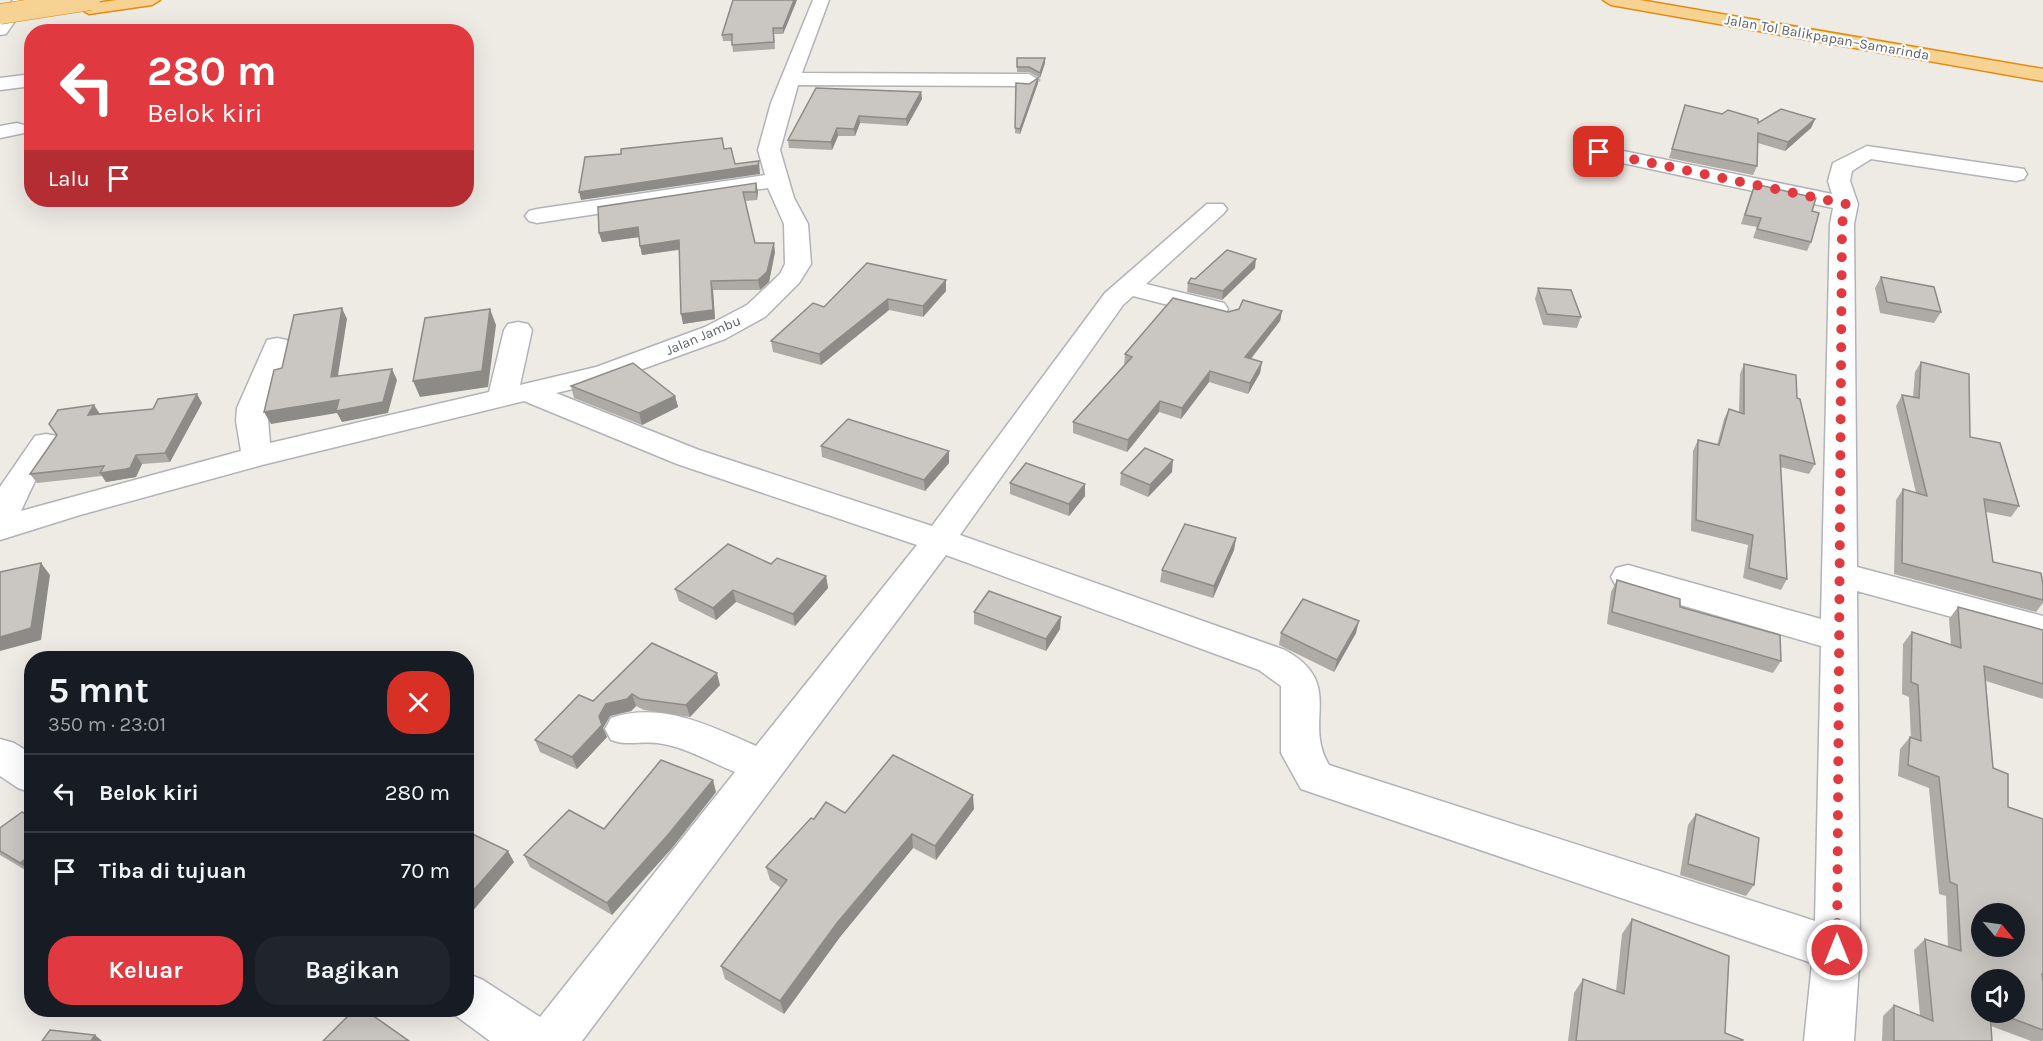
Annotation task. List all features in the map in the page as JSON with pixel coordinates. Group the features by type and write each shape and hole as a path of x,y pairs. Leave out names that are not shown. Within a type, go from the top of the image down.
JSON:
{"highway":[{"path":"0,14 152,0"},
{"name":"Jalan Tol Balikpapan–Samarinda","path":"1611,0 2043,75"},
{"name":"Jalan Tol Balikpapan–Samarinda","path":"1675,0 2043,61"},
{"path":"0,24 89,5"}],"street":[{"path":"0,30 22,0"},
{"name":"Jalan Jambu","path":"1,528 68,507 257,456 605,373 715,333 756,311 790,278 798,264 796,224 782,198 769,150 773,128 821,0"},
{"path":"792,79 1029,80"},
{"path":"0,84 24,81"},
{"path":"1599,152 1846,204"},
{"path":"1829,1041 1837,950 1842,224 1846,204 1839,181 1840,168 1864,152 1963,168 1988,168 2016,174"},
{"path":"537,216 777,180"},
{"path":"552,1041 939,540 1114,299 1215,209"},
{"path":"1127,287 1227,312"},
{"path":"518,330 515,395 688,458 939,540 1272,660 1288,669 1300,682 1301,753 1315,777 1837,950"},
{"path":"257,456 251,421 252,408 277,346"},
{"path":"1,528 3,516 22,478 46,443"},
{"path":"1839,574 2043,629"},
{"path":"1628,577 1839,638"},
{"path":"625,729 656,727 692,736 764,767"},
{"path":"0,755 24,771"},
{"path":"474,1001 532,1041"}],"building":[{"path":"733,0 794,0 783,28 773,28 774,42 732,45 732,34 722,35"},
{"path":"1017,58 1045,58 1040,73 1029,67 1017,67"},
{"path":"1038,78 1020,129 1015,128 1016,83 1029,84"},
{"path":"816,88 921,92 906,119 859,116 854,129 837,128 831,142 788,140"},
{"path":"1685,105 1722,114 1728,110 1758,119 1758,123 1781,109 1815,119 1788,142 1758,133 1757,166 1672,149"},
{"path":"722,138 724,149 731,148 735,164 759,161 758,165 579,192 585,157 621,154 621,149"},
{"path":"756,183 756,192 743,192 755,243 774,243 767,272 758,280 711,281 713,310 681,314 679,240 640,246 638,227 599,233 598,207"},
{"path":"1755,184 1816,198 1812,211 1819,213 1811,242 1757,229 1761,218 1745,215"},
{"path":"1227,250 1256,259 1223,291 1188,283 1191,278 1195,279"},
{"path":"867,263 946,280 923,306 888,299 819,354 771,341 813,303 824,307"},
{"path":"1881,277 1934,287 1941,312 1887,302"},
{"path":"1538,288 1571,290 1581,317 1547,314"},
{"path":"1173,298 1228,312 1239,309 1243,300 1282,311 1245,357 1262,362 1250,383 1210,371 1182,408 1160,401 1128,440 1073,422 1132,357 1125,354"},
{"path":"342,308 331,377 392,369 383,402 336,411 339,400 264,412 274,370 282,368 294,315"},
{"path":"490,309 482,371 413,381 425,318"},
{"path":"1921,362 1969,374 1970,437 2000,443 2019,506 1984,499 1993,562 2041,573 2043,600 1902,563 1903,489 1927,496 1902,395 1919,398"},
{"path":"633,363 675,396 639,413 571,386"},
{"path":"1744,364 1796,375 1797,398 1800,399 1815,464 1780,455 1787,579 1749,568 1753,535 1696,520 1698,440 1719,445 1729,409 1744,414"},
{"path":"197,394 165,453 136,455 130,468 126,469 100,473 104,466 30,474 57,435 49,424 58,410 94,405 88,415 153,409 158,399"},
{"path":"848,419 949,451 924,480 821,446"},
{"path":"1145,448 1173,460 1150,485 1121,473"},
{"path":"1026,463 1085,484 1069,504 1010,483"},
{"path":"1185,524 1236,538 1214,586 1162,570"},
{"path":"728,544 771,564 777,558 826,576 793,614 733,590 713,608 675,589"},
{"path":"41,563 31,628 0,637 0,572"},
{"path":"1617,580 1680,599 1680,607 1780,635 1781,661 1612,612"},
{"path":"989,591 1061,617 1046,639 974,612"},
{"path":"1303,599 1359,621 1337,660 1281,633"},
{"path":"1958,607 2043,630 2043,684 1984,666 1993,768 2008,774 2008,807 2043,819 2043,1030 2024,1023 2025,969 1971,969 1971,1023 1991,1023 1992,1041 1894,1041 1894,1005 1933,1021 1925,939 1961,951 1957,885 1950,882 1939,777 1908,765 1910,737 1921,741 1918,685 1911,682 1912,632 1961,648"},
{"path":"652,643 717,673 686,705 640,699 632,694 627,699 606,704 599,716 602,725 572,757 535,740 579,695 593,701"},
{"path":"893,755 973,795 935,846 912,834 837,923 780,1001 721,966 787,880 766,867 811,818 814,819 826,802 845,813"},
{"path":"661,760 713,780 607,903 524,855 569,810 604,829"},
{"path":"22,812 24,813 24,860 20,863 0,851 0,828"},
{"path":"1696,814 1759,838 1754,885 1688,864"},
{"path":"474,835 508,851 474,890"},
{"path":"1632,919 1729,956 1725,1033 1742,1041 1576,1041 1583,979 1624,994"},
{"path":"347,1017 375,1017 409,1041 323,1041"},
{"path":"50,1030 95,1035 91,1041 42,1041"}],"route":[{"path":"1599,152 1846,204 1842,224 1837,950"}]}
